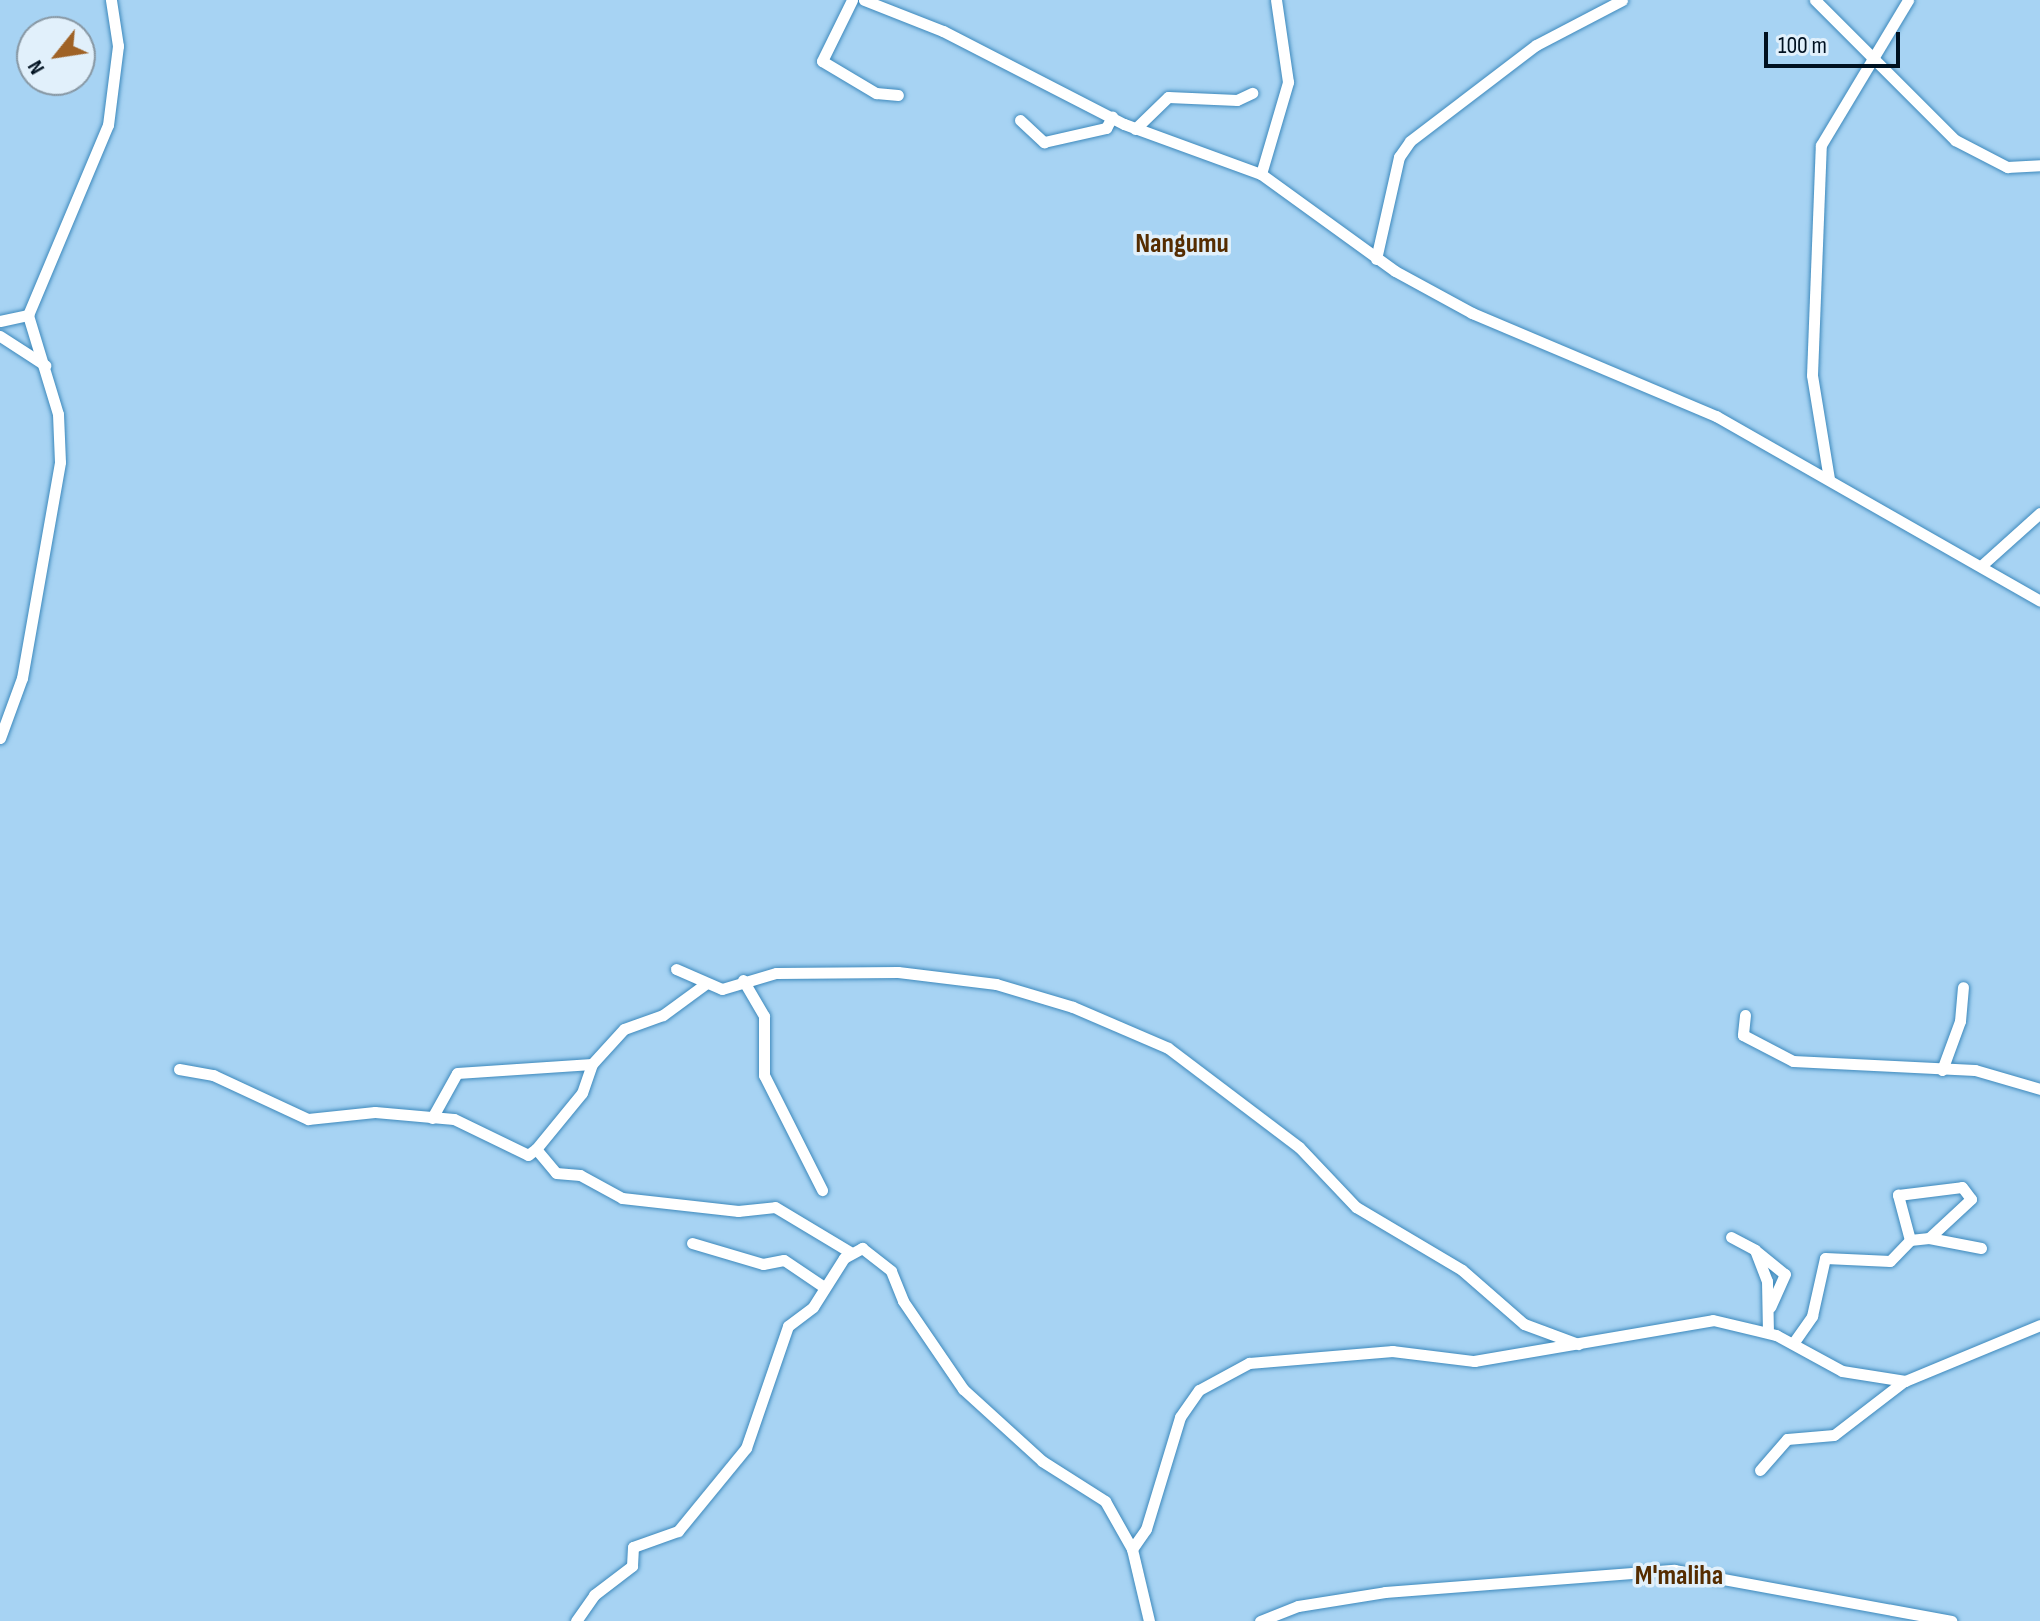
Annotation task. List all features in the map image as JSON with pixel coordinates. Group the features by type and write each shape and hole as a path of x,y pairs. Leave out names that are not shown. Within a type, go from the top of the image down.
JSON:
{"street":[{"path":"0,738 25,665 60,462 45,365 28,315 108,125 118,46 111,0"},
{"path":"852,0 822,61 876,93 898,95"},
{"path":"864,0 943,31 1135,129 1261,174 1376,259 1472,313 1716,416 1982,565 2040,601"},
{"path":"1261,174 1288,82 1276,0"},
{"path":"1376,259 1399,157 1410,141 1536,45 1622,0"},
{"path":"1815,0 1869,59 1966,147 2007,167 2040,165"},
{"path":"1829,479 1812,375 1821,145 1869,59 1908,0"},
{"path":"1135,129 1168,97 1237,100 1252,93"},
{"path":"1020,120 1044,142 1106,128 1112,117"},
{"path":"0,321 28,315"},
{"path":"0,336 45,365"},
{"path":"1982,565 2040,513"},
{"path":"676,969 704,985 722,989 743,980 898,972 996,984 1157,1043 1299,1147 1356,1207 1462,1270 1524,1324 1582,1346"},
{"path":"743,980 764,1016 762,1057 776,1106 822,1190"},
{"path":"179,1069 213,1075 308,1119 356,1112 464,1121 528,1155 582,1093 592,1064 624,1029 663,1015 704,985"},
{"path":"1942,1070 1960,1021 1963,987"},
{"path":"1745,1015 1743,1035 1793,1061 1975,1070 2040,1089"},
{"path":"432,1118 457,1073 592,1064"},
{"path":"536,1149 556,1173 580,1175 622,1198 738,1211 775,1207 850,1252"},
{"path":"1910,1240 1898,1195 1962,1187 1971,1199 1929,1238"},
{"path":"1731,1237 1755,1250 1785,1274 1770,1308 1768,1332"},
{"path":"1794,1342 1812,1316 1825,1258 1890,1261 1910,1240 1929,1238 1981,1248"},
{"path":"692,1243 763,1264 784,1260 824,1287"},
{"path":"576,1621 594,1595 632,1566 633,1547 678,1531 746,1448 788,1326 824,1287 850,1252 862,1248 891,1271 903,1301 963,1389 1042,1461 1105,1501 1132,1549 1149,1621"},
{"path":"1755,1250 1770,1308"},
{"path":"1132,1549 1146,1529 1180,1417 1222,1373 1249,1363 1392,1351 1474,1361 1582,1346 1698,1320 1768,1332 1794,1342 1842,1371 1905,1381"},
{"path":"1760,1470 1787,1439 1834,1435 1905,1381 2040,1325"},
{"path":"1260,1621 1298,1606 1385,1592 1674,1570 1951,1621"}],"district":[{"name":"Nangumu","path":"1182,244"},
{"name":"M'maliha","path":"1679,1576"}]}
